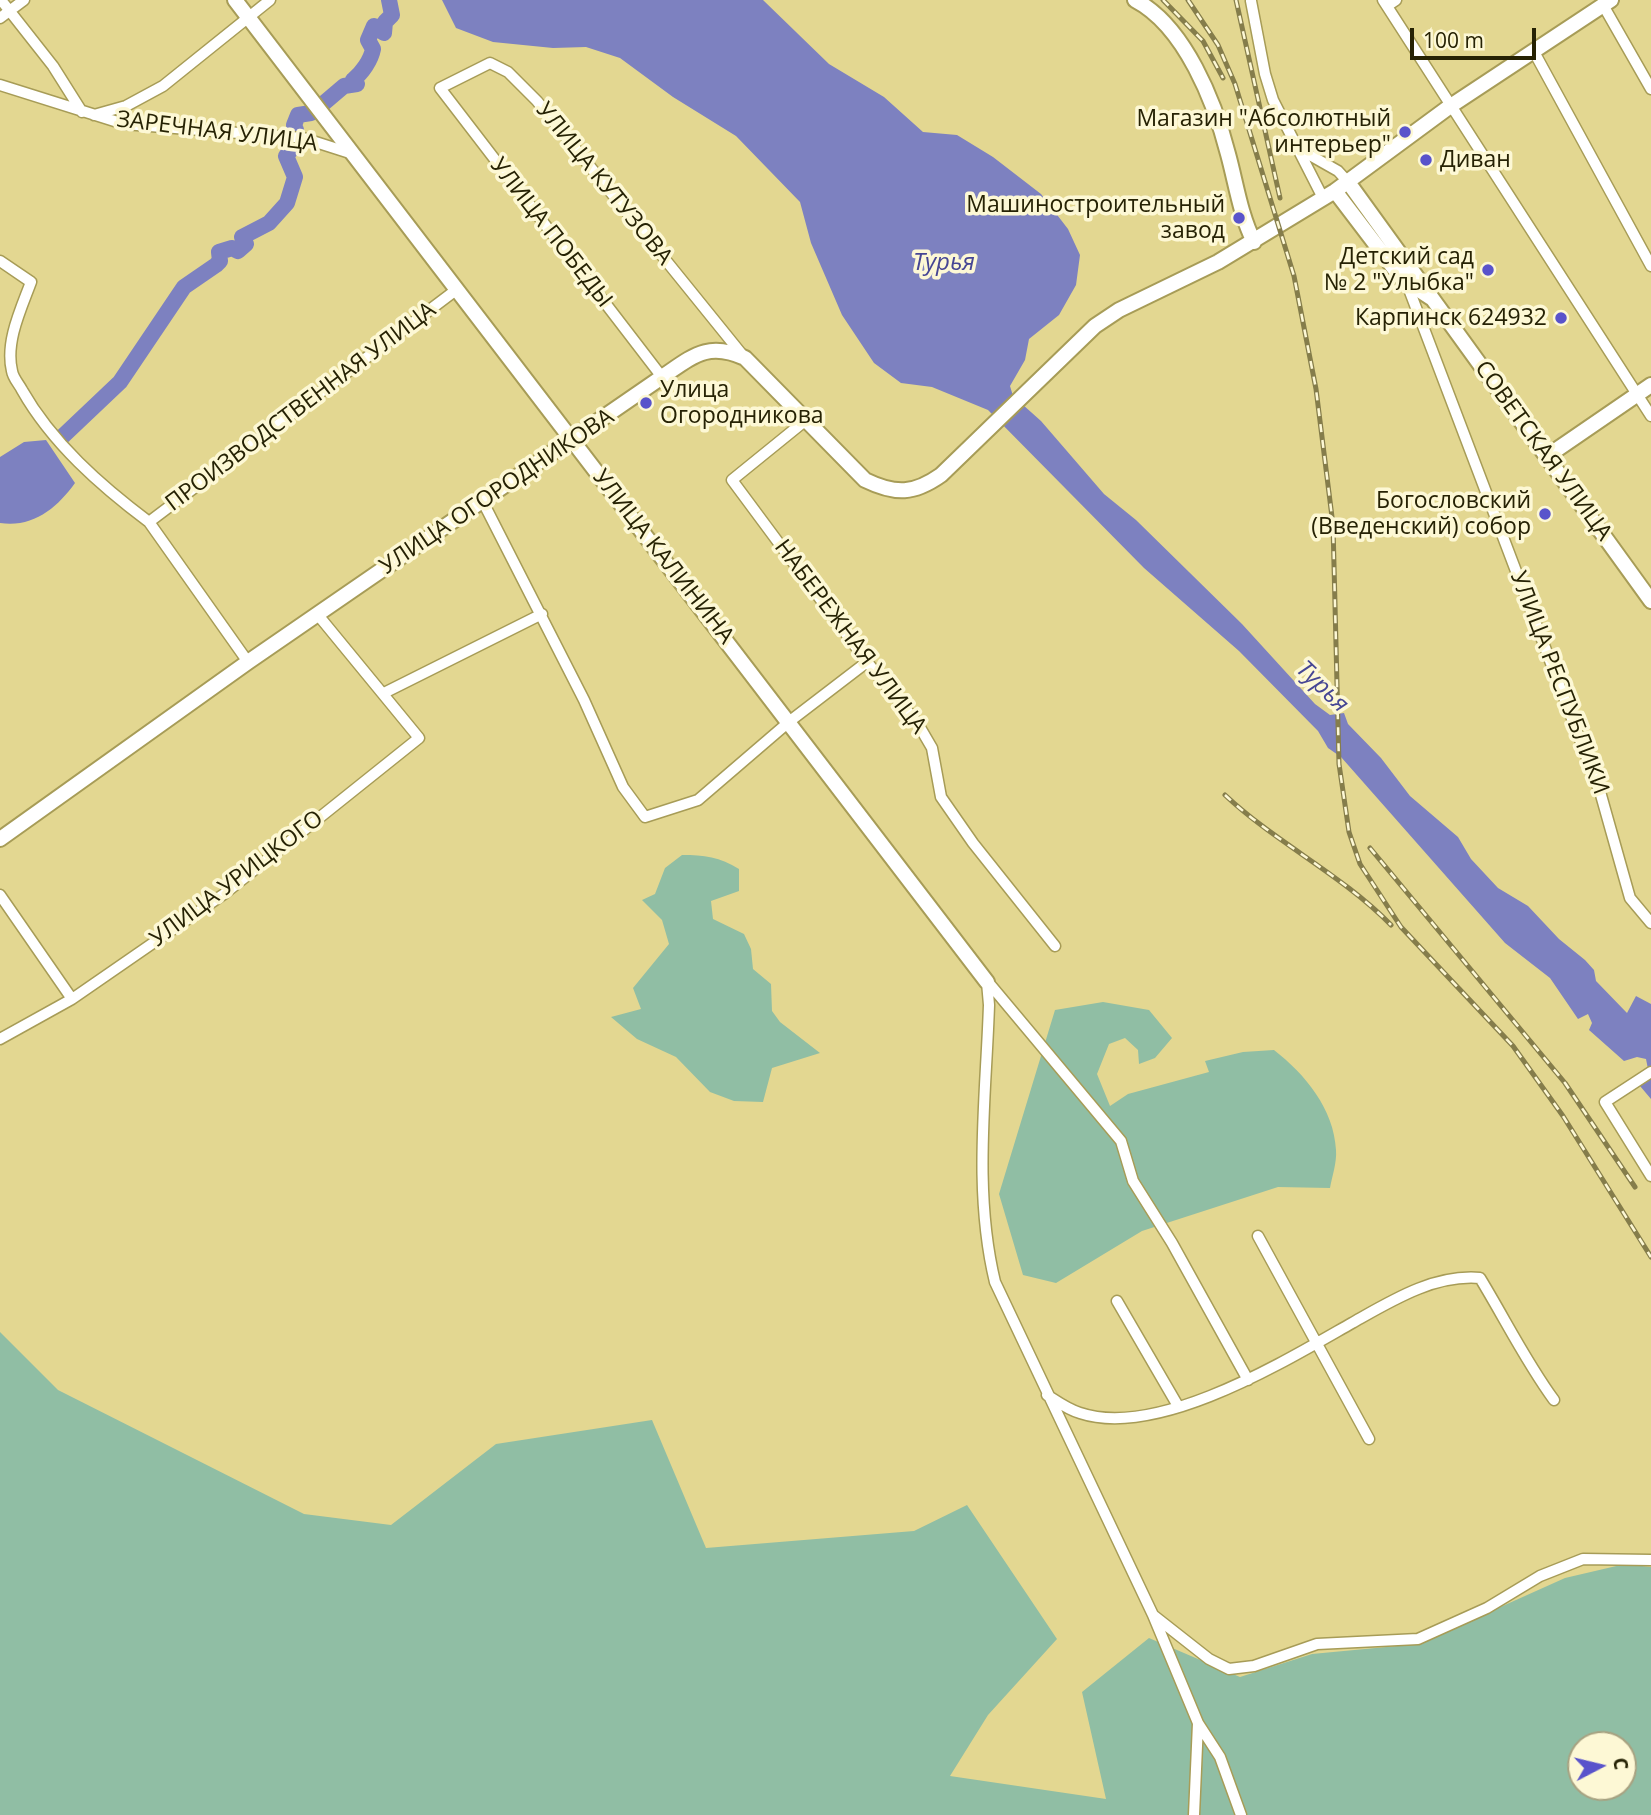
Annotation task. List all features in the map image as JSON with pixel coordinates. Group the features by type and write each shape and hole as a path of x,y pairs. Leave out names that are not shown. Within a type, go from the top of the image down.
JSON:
{"street":[{"path":"1,0 5,15 53,66 82,112"},
{"path":"5,15 24,0"},
{"name":"УЛИЦА КАЛИНИНА","path":"235,0 988,982"},
{"path":"94,115 126,106 163,86 270,0"},
{"path":"1136,0 1157,16 1177,39 1197,70 1220,126 1243,217 1254,242"},
{"path":"1251,1 1265,74 1273,100 1329,194"},
{"path":"1388,2 1449,107 1651,416"},
{"path":"745,358 865,480 885,490 903,493 923,488 942,475 994,421 1095,326 1254,242 1348,182 1449,107 1607,2 1651,89"},
{"path":"1533,50 1651,266"},
{"name":"УЛИЦА КУТУЗОВА","path":"440,88 490,63 508,72 537,101 745,358"},
{"name":"ЗАРЕЧНАЯ УЛИЦА","path":"0,85 124,124 303,138 353,154"},
{"name":"УЛИЦА ПОБЕДЫ","path":"440,88 662,377"},
{"path":"1301,150 1338,171 1348,182"},
{"name":"СОВЕТСКАЯ УЛИЦА","path":"1348,182 1651,601"},
{"name":"СОВЕТСКАЯ УЛИЦА","path":"1329,194 1407,284 1435,300"},
{"path":"0,261 31,282 10,350 12,373 34,412 49,432 114,495 149,522"},
{"name":"УЛИЦА РЕСПУБЛИКИ","path":"1407,284 1601,795 1630,898 1651,923"},
{"name":"ПРОИЗВОДСТВЕННАЯ УЛИЦА","path":"248,662 149,522 456,290"},
{"name":"УЛИЦА ОГОРОДНИКОВА","path":"0,839 248,662 662,377 704,351 720,349 745,358"},
{"path":"1546,457 1651,385"},
{"name":"НАБЕРЕЖНАЯ УЛИЦА","path":"806,420 732,480 867,662 918,723 932,748 941,797 973,843 1055,946"},
{"path":"483,502 542,614 623,788 645,817 698,800 790,721 867,662"},
{"path":"384,693 542,614"},
{"name":"УЛИЦА УРИЦКОГО","path":"0,1039 72,999 223,894 419,738 318,615"},
{"path":"0,895 72,999"},
{"path":"988,982 1121,1141 1133,1181 1172,1244 1248,1380"},
{"path":"988,982 982,1160 987,1249 995,1282 1153,1615 1198,1723 1220,1757 1241,1815"},
{"path":"1650,1073 1605,1102 1651,1176"},
{"path":"1258,1236 1369,1439"},
{"path":"1047,1395 1064,1407 1099,1418 1178,1406 1248,1380 1399,1297 1463,1276 1480,1278 1532,1371 1554,1400"},
{"path":"1117,1301 1178,1406"},
{"path":"1153,1615 1209,1659 1229,1669 1254,1666 1317,1644 1418,1639 1487,1608 1540,1576 1583,1559 1651,1560"},
{"path":"1194,1815 1198,1723"}],"green space":[{"path":"682,855 712,858 739,869 739,891 711,901 713,919 744,934 751,949 753,969 771,984 772,1011 780,1022 820,1053 772,1068 763,1102 734,1101 710,1092 676,1057 637,1039 611,1017 641,1009 633,988 669,944 662,920 642,900 655,894 665,868"},
{"path":"1103,1002 1149,1010 1172,1038 1155,1058 1139,1064 1138,1050 1125,1038 1109,1044 1097,1074 1110,1106 1128,1094 1209,1072 1205,1061 1243,1052 1274,1050 1307,1081 1330,1120 1336,1155 1330,1188 1278,1187 1142,1231 1056,1283 1023,1275 999,1194 1055,1010"},
{"path":"0,1332 58,1390 304,1514 391,1525 496,1444 652,1420 706,1548 914,1531 967,1505 1057,1639 988,1715 950,1776 1106,1799 1082,1692 1149,1638 1240,1677 1312,1654 1418,1644 1565,1578 1625,1564 1651,1567 1651,1815 0,1815"}],"water":[{"name":"Турья","path":"442,0 763,0 829,64 884,97 923,132 957,135 993,157 1041,194 1068,229 1080,255 1076,285 1059,315 1029,339 1025,360 1010,386 1013,396 1041,421 1104,494 1136,520 1242,624 1315,704 1330,715 1344,713 1348,724 1381,758 1410,796 1458,837 1471,859 1498,888 1528,906 1559,939 1585,960 1594,970 1596,981 1627,1013 1636,996 1651,1004 1651,1099 1640,1086 1650,1079 1646,1059 1637,1057 1624,1061 1589,1030 1592,1023 1588,1014 1578,1019 1550,978 1505,943 1341,757 1328,748 1318,731 1239,651 1144,568 988,410 932,387 901,383 874,363 842,315 811,243 800,202 736,136 673,97 620,58 586,47 553,48 493,42 456,28"},
{"path":"46,440 75,483 43,514 23,522 0,523 0,457 24,442"}],"waterway":[{"path":"324,103 344,86 357,84 353,80 366,66 372,53 373,49 368,40 374,26 384,33 385,22 392,15 389,0"},
{"path":"296,130 294,125 298,115 311,113"},
{"path":"62,437 120,382 184,287 216,265 220,261 219,252 232,248 238,251 246,244 242,237 269,223 287,203 295,177 286,156 291,150"}],"railway":[{"path":"1163,0 1203,41 1223,78"},
{"path":"1188,0 1218,45 1235,84 1294,276 1316,389 1333,525 1339,764 1349,832 1360,864 1401,927 1513,1046 1563,1116 1651,1257"},
{"path":"1236,0 1280,198"},
{"path":"1225,795 1265,828 1351,890 1391,925"},
{"path":"1370,848 1565,1083 1635,1187"}],"place":[{"name":"Магазин \"Абсолютный интерьер\"","path":"1405,132"},
{"name":"Диван","path":"1426,160"},
{"name":"Машиностроительный завод","path":"1239,218"},
{"name":"Детский сад № 2 \"Улыбка\"","path":"1488,270"},
{"name":"Карпинск 624932","path":"1561,318"},
{"name":"Улица Огородникова","path":"646,403"},
{"name":"Богословский (Введенский) собор","path":"1545,514"}]}
